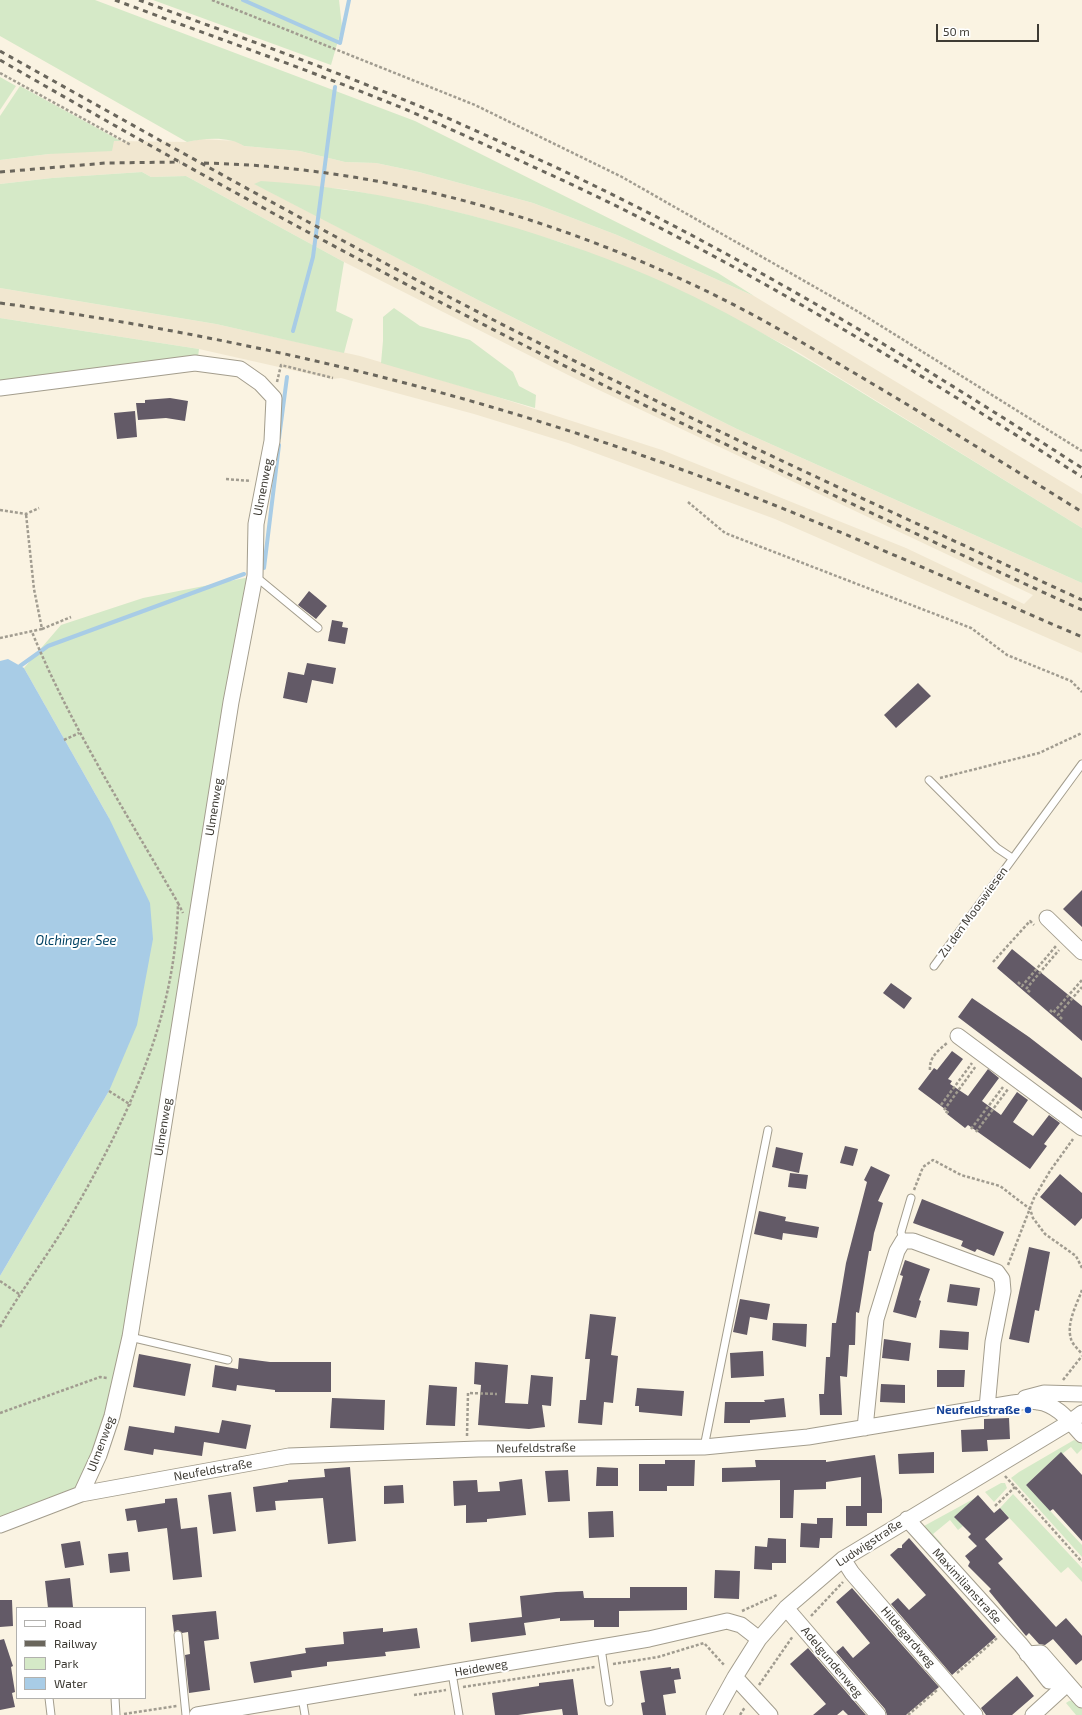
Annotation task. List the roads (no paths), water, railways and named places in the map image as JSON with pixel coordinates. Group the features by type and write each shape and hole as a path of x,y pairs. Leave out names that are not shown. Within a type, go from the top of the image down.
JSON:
{"street":[{"name":"Ulmenweg","path":"0,388 195,363 240,370 260,383 274,398 272,440 256,524 255,576 231,702 130,1337 112,1416 99,1455 81,1494"},
{"path":"1047,918 1082,952"},
{"path":"958,1036 1014,1077 1079,1132"},
{"path":"865,1428 876,1319 897,1251 903,1242 913,1241 997,1272 1002,1279 1003,1291 993,1342 987,1408"},
{"path":"1013,1403 1030,1395 1057,1393 1082,1394"},
{"name":"Neufeldstraße","path":"0,1525 81,1494 289,1456 626,1446 704,1447 808,1437 1013,1403 1038,1402 1052,1406 1076,1418 1082,1436"},
{"name":"Ludwigstraße","path":"714,1715 735,1676 759,1639 786,1608 843,1559 907,1519 1000,1475 1076,1418"},
{"name":"Maximilianstraße","path":"907,1519 1027,1654 1041,1653 1082,1700"},
{"name":"Hildegardweg","path":"843,1559 852,1573 975,1715"},
{"name":"Adelgundenweg","path":"786,1608 878,1715"},
{"name":"Heideweg","path":"197,1715 649,1640 727,1621 741,1625 759,1639"},
{"path":"735,1676 753,1694 770,1715"},
{"path":"1033,1715 1065,1682"}],"lane":[{"path":"255,576 318,628"},
{"name":"Zu den Mooswiesen","path":"934,966 1082,764"},
{"name":"Zu den Mooswiesen","path":"929,780 996,848 1012,858"},
{"path":"704,1447 768,1130"},
{"path":"903,1242 902,1232 911,1198"},
{"path":"130,1337 228,1360"},
{"path":"178,1635 186,1715"},
{"path":"601,1648 609,1702"},
{"path":"452,1673 459,1715"},
{"path":"302,1698 305,1715"},
{"path":"49,1699 51,1715"},
{"path":"114,1699 117,1715"}],"water":[{"name":"Olchinger See","path":"8,659 24,668 109,818 150,903 153,939 137,1025 109,1091 0,1276 0,661"}],"waterway":[{"path":"243,0 340,43 349,0"},
{"path":"293,331 313,257 335,87"},
{"path":"279,438 287,377"},
{"path":"264,568 279,445"},
{"path":"20,666 48,646 244,574"}],"railway":[{"path":"115,0 405,109 618,207 687,242 821,316 952,395 1082,477"},
{"path":"139,0 307,62 444,116 622,199 756,270 822,308 953,386 1082,468"},
{"path":"0,51 293,214 441,293 591,369 713,428 1082,600"},
{"path":"0,60 217,183 511,339 771,466 1082,610"},
{"path":"0,172 106,163 180,162"},
{"path":"204,163 268,166 332,174 396,185 458,199 520,217 581,238 700,288 779,329 913,408 1082,512"},
{"path":"0,303 166,330 249,346 413,385 575,433 655,460 817,522 1082,637"}],"place":[{"name":"Neufeldstraße","path":"1028,1410"}]}
